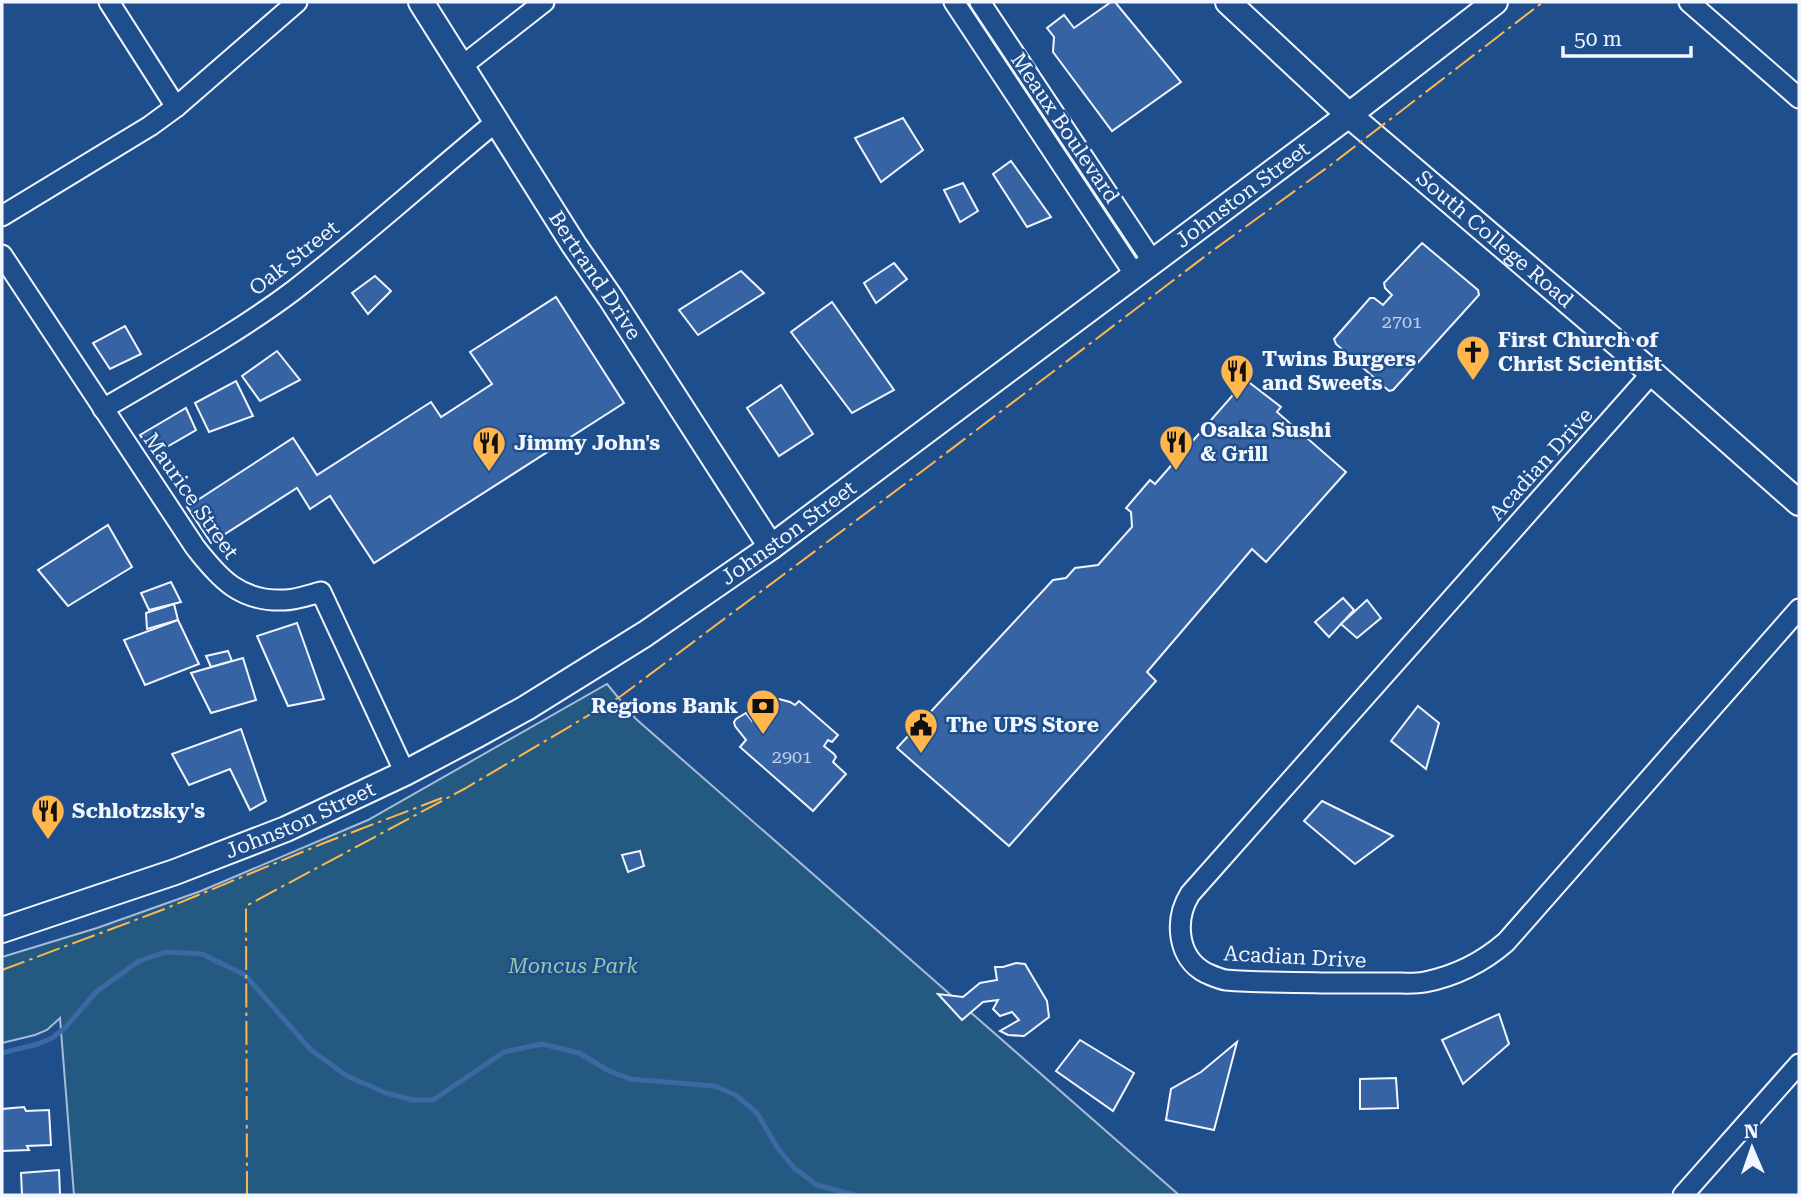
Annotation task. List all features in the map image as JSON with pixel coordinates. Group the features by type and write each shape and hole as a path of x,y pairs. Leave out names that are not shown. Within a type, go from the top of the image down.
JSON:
{"main road":[{"name":"Bertrand Drive","path":"421,2 574,245 771,547"},
{"name":"South College Road","path":"1228,2 1349,115 1652,373 1799,503"},
{"name":"Johnston Street","path":"2,930 154,879 286,829 405,773 526,708 645,634 771,547 1349,115 1495,2"}],"street":[{"path":"109,2 176,107"},
{"path":"2,216 150,126 176,107 296,2"},
{"path":"462,66 544,2"},
{"name":"Meaux Boulevard","path":"980,2 1144,269"},
{"path":"1689,2 1799,98"},
{"name":"Meaux Boulevard","path":"958,3 1144,269"},
{"name":"Oak Street","path":"103,409 244,325 292,292 497,121"},
{"name":"Maurice Street","path":"2,256 195,547 221,579 249,596 266,599 285,600 321,592 405,773"},
{"name":"Acadian Drive","path":"1652,373 1190,894 1183,905 1179,923 1181,941 1188,956 1197,968 1218,978 1361,984 1423,983 1478,963 1506,942 1799,609"},
{"path":"1683,1195 1799,1064"}],"green space":[{"name":"Moncus Park","path":"607,684 636,719 1179,1195 74,1195 60,1018 47,1030 2,1043 2,957 97,928 201,891 368,820"}],"building":[{"path":"1111,2 1115,2 1181,82 1112,131 1053,52 1054,37 1047,28 1064,15 1074,28"},
{"path":"903,118 923,150 881,182 855,138"},
{"path":"1011,161 1051,217 1027,227 993,174"},
{"path":"963,183 978,211 960,222 944,190"},
{"path":"1422,243 1478,290 1479,295 1393,390 1389,391 1336,344 1334,339 1370,298 1383,305 1392,295 1384,283"},
{"path":"894,263 907,279 876,303 864,283"},
{"path":"741,271 764,293 698,335 679,310"},
{"path":"375,276 391,291 368,314 352,293"},
{"path":"556,297 624,403 374,563 330,496 310,509 297,488 211,543 187,507 293,438 317,475 431,402 441,417 492,384 470,352"},
{"path":"832,302 894,390 852,413 791,332"},
{"path":"125,326 141,354 110,369 93,343"},
{"path":"277,351 300,380 260,401 242,376"},
{"path":"1246,380 1281,407 1277,412 1346,472 1266,562 1252,549 1147,672 1156,681 1009,846 897,748 1053,580 1066,578 1075,568 1098,565 1132,527 1131,512 1126,508 1150,480 1155,484"},
{"path":"236,381 253,416 209,432 195,403"},
{"path":"781,385 813,434 779,456 747,408"},
{"path":"186,408 196,430 153,455 140,435"},
{"path":"108,525 132,567 68,606 38,570"},
{"path":"171,582 181,602 149,610 141,593"},
{"path":"1343,598 1354,610 1329,637 1315,622"},
{"path":"1367,600 1381,618 1357,638 1341,624"},
{"path":"174,604 178,620 147,629 146,613"},
{"path":"178,620 199,664 145,685 124,640"},
{"path":"297,623 324,699 288,706 257,636"},
{"path":"228,651 232,661 211,667 206,656"},
{"path":"243,658 256,700 211,713 191,673"},
{"path":"779,699 795,705 799,701 838,735 832,742 828,740 824,746 834,754 836,757 833,762 846,774 813,811 740,747 746,740 735,726 736,719 746,713 752,721 752,713"},
{"path":"1418,706 1439,723 1426,769 1391,741"},
{"path":"241,729 266,801 250,810 230,769 189,785 172,754"},
{"path":"1322,801 1393,836 1355,864 1304,821"},
{"path":"640,851 644,866 628,872 622,855"},
{"path":"1025,964 1047,1001 1049,1017 1024,1036 1008,1035 1000,1031 1019,1020 1012,1012 1000,1016 993,1009 998,1000 983,1002 962,1020 938,994 963,997 980,983 997,980 995,967"},
{"path":"1499,1014 1509,1044 1463,1084 1442,1040"},
{"path":"1080,1040 1134,1073 1113,1111 1056,1071"},
{"path":"1237,1042 1214,1130 1166,1120 1171,1089 1201,1072"},
{"path":"1396,1078 1398,1108 1360,1109 1360,1079"},
{"path":"24,1107 26,1111 49,1110 51,1145 27,1146 29,1150 2,1151 2,1109"},
{"path":"59,1170 60,1195 22,1195 21,1173"}],"waterway":[{"path":"2,1053 52,1038 65,1028 96,992 139,961 166,952 202,954 245,975 311,1050 347,1076 386,1093 413,1100 433,1100 504,1052 542,1044 579,1053 607,1070 630,1079 714,1086 736,1095 757,1113 777,1147 794,1168 817,1185 854,1195"}],"power":[{"path":"247,1195 246,906 466,788 621,696 1208,254 1332,164 1543,2"},
{"path":"2,970 162,910 442,798"}],"place":[{"name":"First Church of Christ Scientist","path":"1473,382"},
{"name":"Twins Burgers and Sweets","path":"1237,401"},
{"name":"Osaka Sushi & Grill","path":"1176,472"},
{"name":"Jimmy John's","path":"489,473"},
{"name":"Regions Bank","path":"763,736"},
{"name":"The UPS Store","path":"921,755"},
{"name":"Schlotzsky's","path":"48,841"}]}
